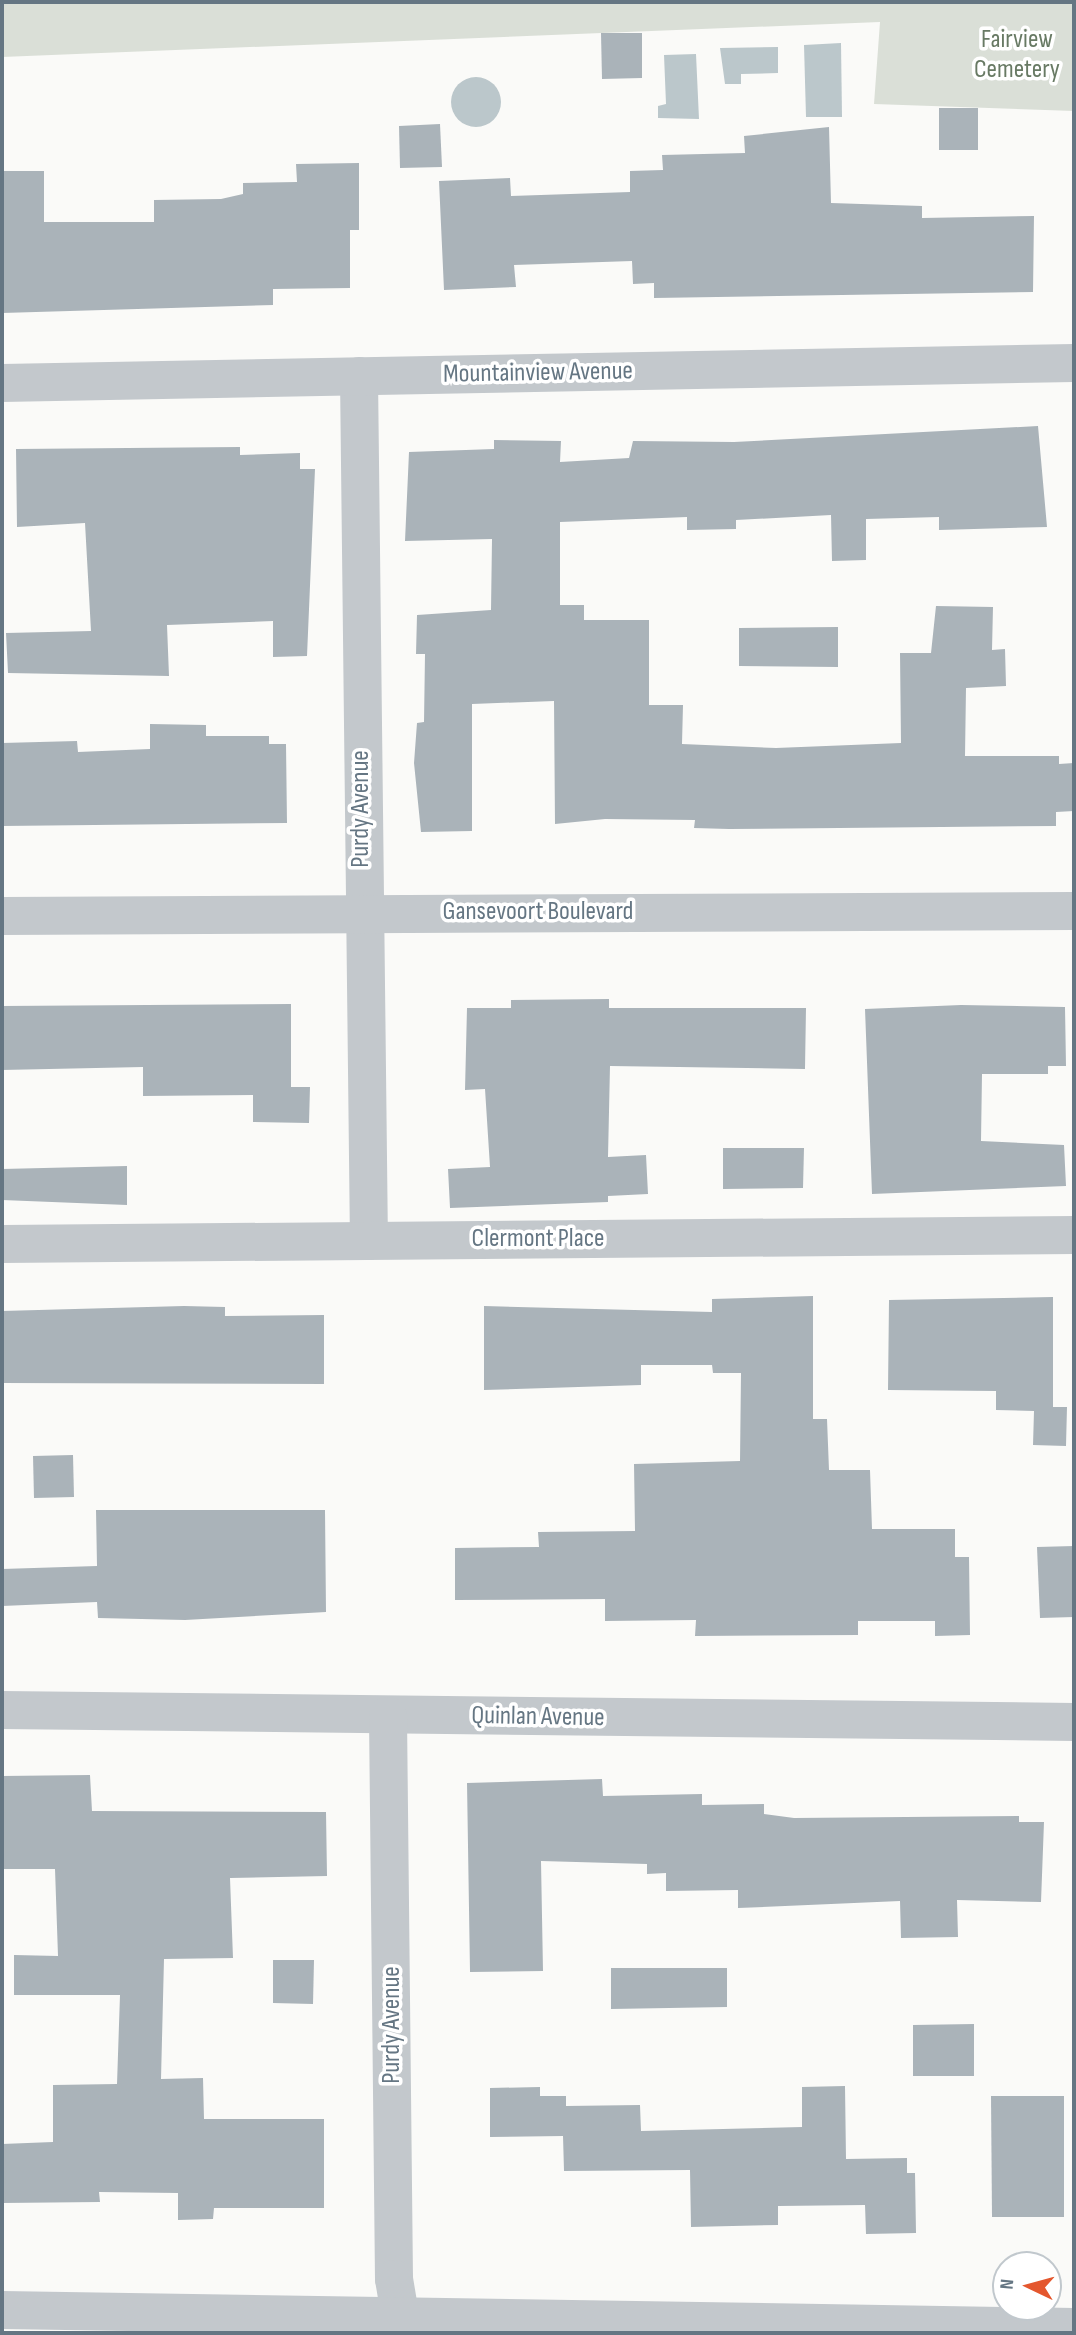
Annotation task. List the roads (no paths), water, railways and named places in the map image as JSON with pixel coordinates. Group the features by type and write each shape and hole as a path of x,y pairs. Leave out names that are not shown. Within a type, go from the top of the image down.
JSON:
{"street":[{"name":"Mountainview Avenue","path":"2,383 1074,363"},
{"name":"Purdy Avenue","path":"359,376 362,912 369,1241"},
{"name":"Gansevoort Boulevard","path":"2,916 362,912 1074,911"},
{"name":"Clermont Place","path":"2,1244 1074,1235"},
{"name":"Quinlan Avenue","path":"2,1710 1074,1722"},
{"name":"Purdy Avenue","path":"388,1716 394,2279 402,2325"},
{"path":"2,2310 402,2325 1074,2327"}],"park label":[{"name":"Fairview Cemetery","path":"1017,55"}]}
